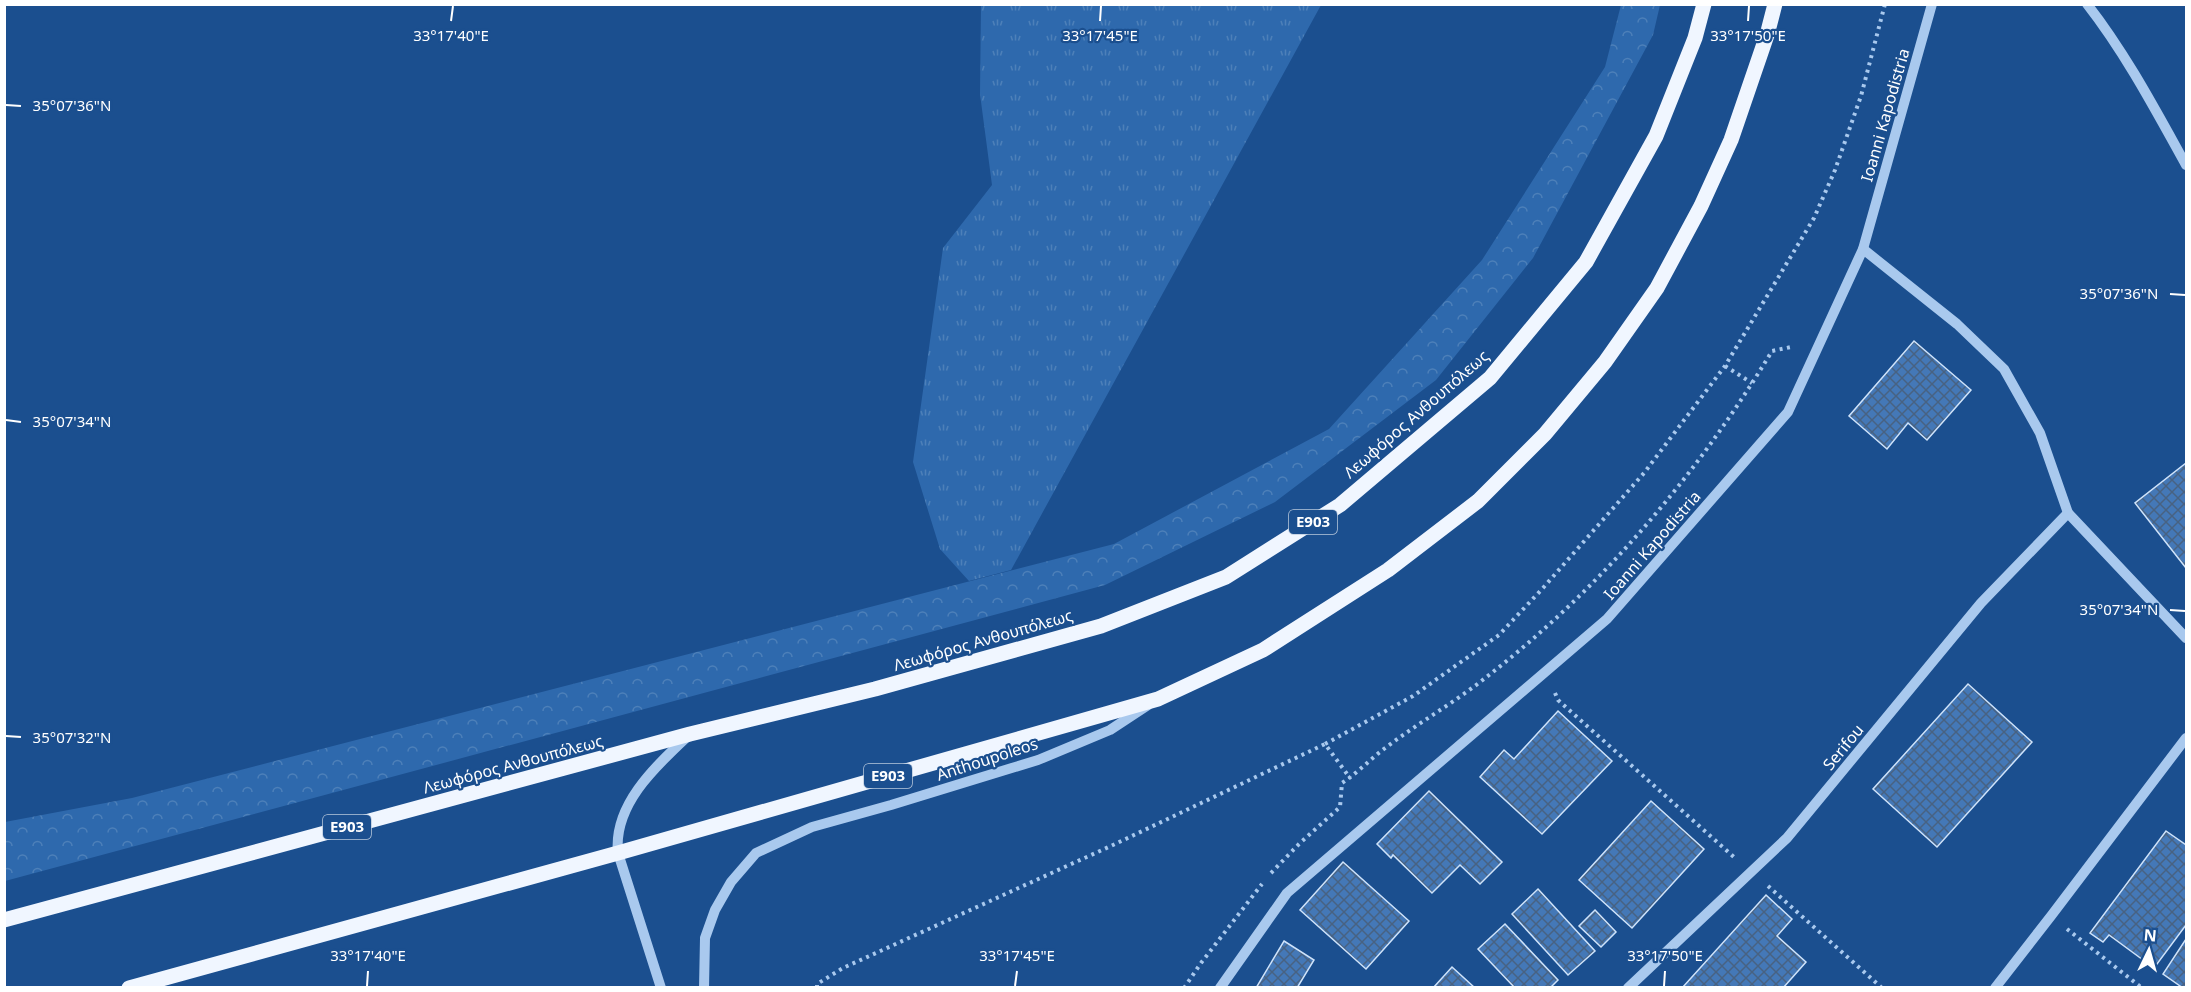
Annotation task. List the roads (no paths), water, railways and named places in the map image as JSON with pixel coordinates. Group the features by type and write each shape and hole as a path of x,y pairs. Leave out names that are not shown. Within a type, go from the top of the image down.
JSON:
{"main road":[{"name":"Λεωφόρος Ανθουπόλεως","path":"4,920 690,734 875,689 1101,626 1226,577 1340,505 1490,378 1586,262 1656,136 1695,38 1704,4"},
{"name":"E903","path":"129,987 618,853 1158,699 1263,650 1388,570 1478,501 1545,434 1605,362 1663,278 1701,206 1731,140 1767,35 1775,4"}],"street":[{"name":"Ioanni Kapodistria","path":"1220,987 1287,893 1607,619 1788,412 1863,249 1932,4"},
{"path":"2087,4 2148,97 2187,165"},
{"path":"1863,249 1957,324 2004,369 2040,433 2068,513 2187,638"},
{"name":"Serifou","path":"1628,987 1787,838 1981,603 2068,513"},
{"name":"Anthoupoleos","path":"704,987 705,938 715,910 731,882 756,853 812,827 1038,760 1110,730 1158,699"},
{"path":"661,987 618,853 617,840 620,824 645,779 690,734"},
{"path":"1995,987 2187,738"}]}
